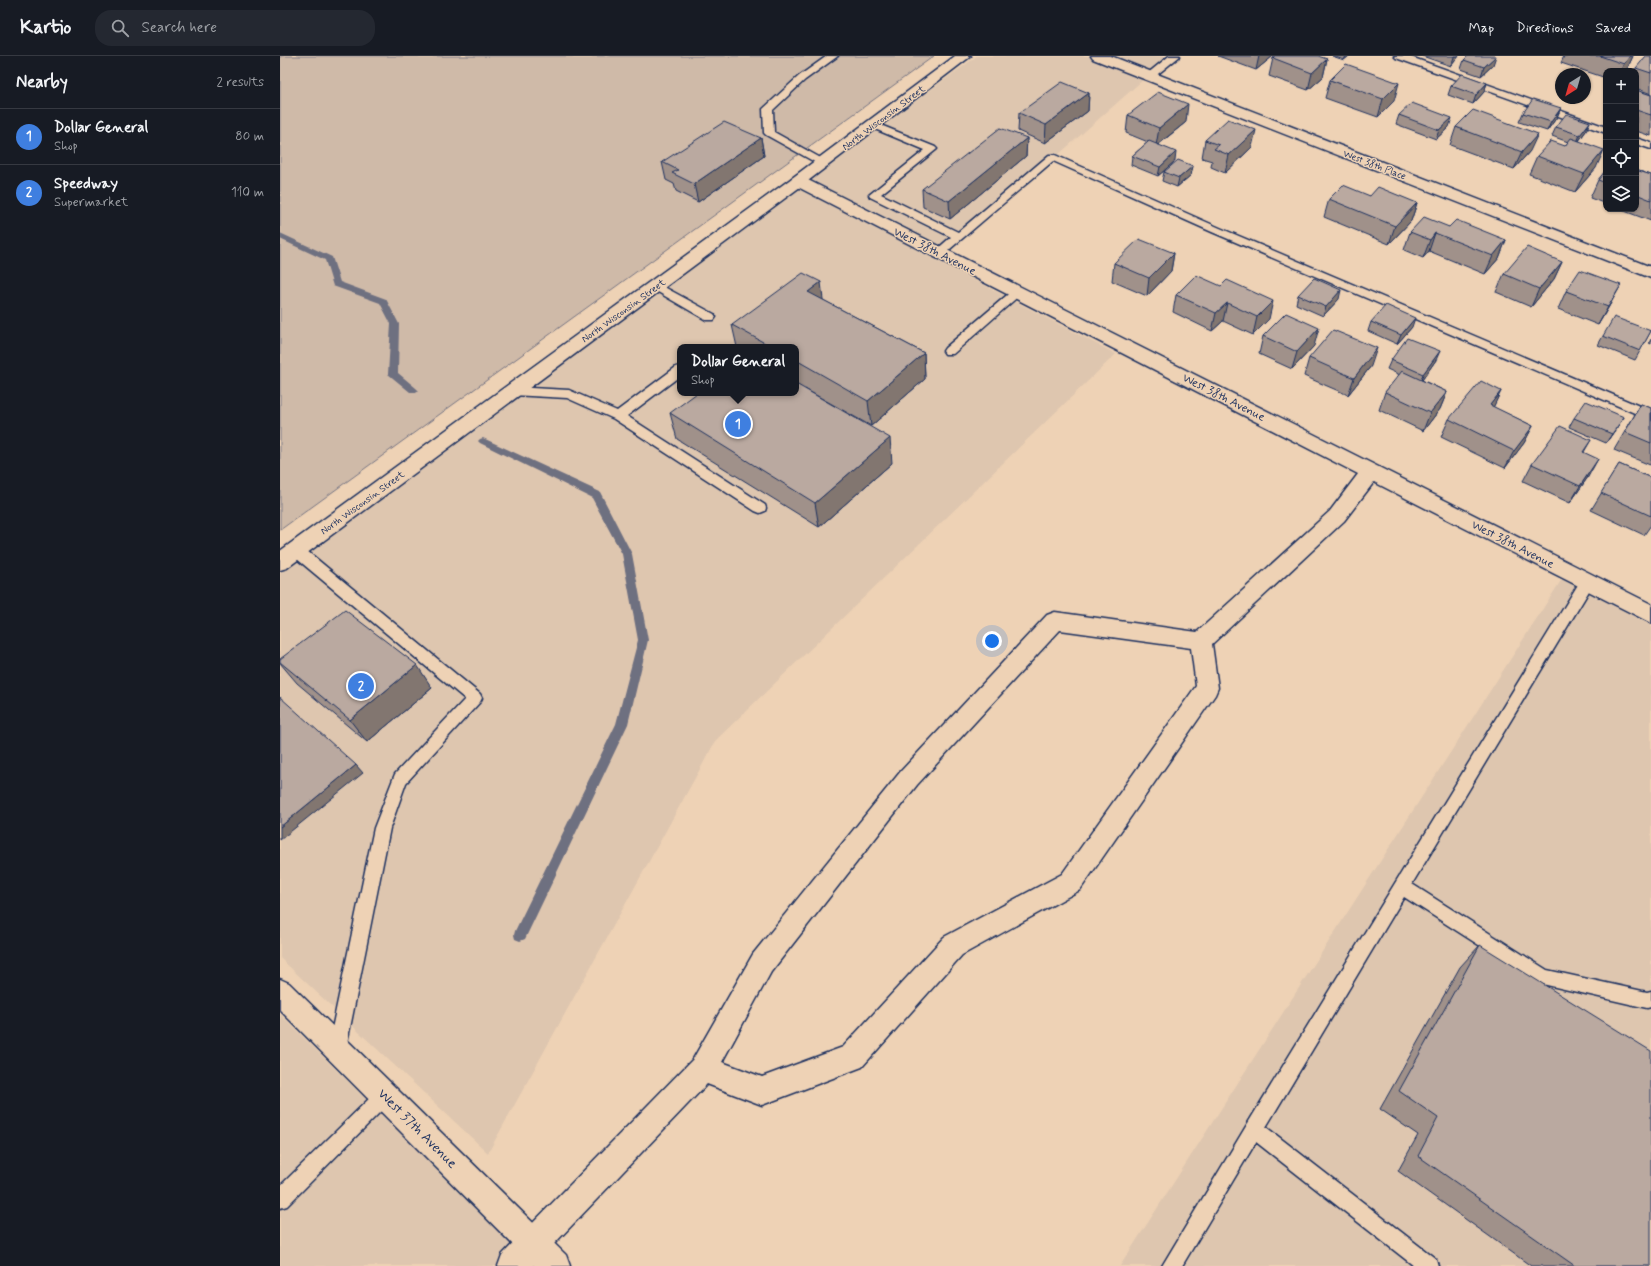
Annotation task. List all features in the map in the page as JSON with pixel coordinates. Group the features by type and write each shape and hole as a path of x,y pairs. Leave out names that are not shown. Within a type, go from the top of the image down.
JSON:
{"street":[{"name":"North Wisconsin Street","path":"280,562 798,181 964,56"},
{"name":"West 38th Place","path":"1098,56 1651,272"},
{"name":"West 38th Avenue","path":"798,181 1651,614"},
{"path":"1201,641 1337,516 1371,472"},
{"path":"513,1266 533,1243 703,1069 762,963 909,778 1055,621 1201,641"},
{"path":"703,1069 762,1091 852,1057 953,946 1071,882 1207,688 1201,641"},
{"name":"West 37th Avenue","path":"280,992 555,1266"}],"lane":[{"path":"822,163 769,133 768,109 802,78 834,56"},
{"path":"1150,76 1175,56"},
{"path":"1399,56 1603,129"},
{"path":"873,125 932,149 874,195 958,236"},
{"path":"1639,142 1651,146"},
{"path":"939,253 1052,157 1224,234 1651,416"},
{"path":"655,286 710,317"},
{"path":"949,351 1016,292"},
{"path":"618,416 677,372"},
{"path":"512,391 569,394 618,416 760,508"},
{"path":"296,550 475,698 400,780 382,828 337,1048"},
{"path":"1171,1266 1587,582"},
{"path":"1402,887 1544,977 1647,1000 1651,999"},
{"path":"280,1199 385,1095"},
{"path":"1254,1129 1429,1266"}],"shaded area":[{"path":"280,56 934,56 280,530"},
{"path":"977,56 1170,56 938,261 1116,354 716,740 488,1153 280,958 280,573 795,189"},
{"path":"1562,579 1651,624 1651,1266 1120,1266"},
{"path":"280,1014 533,1266 280,1266"}],"building":[{"path":"1275,56 1318,56 1327,59 1312,73 1273,58"},
{"path":"1468,56 1496,56 1484,67 1464,60"},
{"path":"1600,56 1630,56 1624,64"},
{"path":"1646,56 1651,56 1651,73 1636,68"},
{"path":"1346,64 1399,83 1383,99 1330,80"},
{"path":"1462,74 1487,83 1476,95 1451,86"},
{"path":"1062,82 1089,93 1046,125 1019,113"},
{"path":"1639,91 1651,95 1651,115 1639,111"},
{"path":"1158,92 1188,104 1159,128 1128,115"},
{"path":"1533,99 1561,108 1551,122 1523,113"},
{"path":"1412,103 1452,118 1439,130 1399,115"},
{"path":"1473,110 1538,134 1522,152 1456,127"},
{"path":"1566,114 1590,122 1580,135 1556,127"},
{"path":"1228,119 1256,130 1229,155 1214,149 1219,145 1205,140"},
{"path":"724,122 761,138 694,184 672,173 678,170 662,162"},
{"path":"1000,128 1027,138 949,201 922,189"},
{"path":"1571,138 1603,150 1603,151 1584,174 1537,156 1551,141 1565,146"},
{"path":"1149,141 1176,152 1160,167 1132,156"},
{"path":"1178,160 1193,166 1179,178 1164,172"},
{"path":"1639,171 1651,175 1651,200 1639,195"},
{"path":"1603,174 1603,182 1598,180"},
{"path":"1343,185 1370,196 1378,187 1417,203 1395,226 1329,199"},
{"path":"1424,217 1449,227 1456,220 1506,240 1493,256 1435,233 1430,240 1410,232"},
{"path":"1139,239 1174,253 1149,278 1114,263"},
{"path":"1527,247 1562,262 1539,289 1504,274"},
{"path":"1580,270 1621,285 1608,307 1566,291"},
{"path":"803,273 821,282 808,292 924,353 868,401 799,362 799,344 767,344 732,325"},
{"path":"1196,275 1221,286 1227,280 1273,301 1257,317 1227,303 1216,313 1176,295"},
{"path":"1314,278 1341,290 1326,307 1298,295"},
{"path":"1386,305 1415,318 1401,335 1371,322"},
{"path":"1286,313 1319,328 1297,352 1263,336"},
{"path":"1614,317 1651,331 1640,351 1603,336"},
{"path":"1333,330 1377,348 1354,378 1309,358"},
{"path":"1407,338 1440,351 1423,374 1391,360"},
{"path":"1402,371 1447,392 1430,413 1385,392"},
{"path":"1481,381 1501,391 1490,405 1533,426 1514,451 1449,419"},
{"path":"799,386 890,438 815,503 670,413 693,396 799,396"},
{"path":"1586,401 1624,417 1612,434 1574,418"},
{"path":"1641,404 1651,408 1651,443 1625,432"},
{"path":"1560,426 1591,440 1583,452 1598,459 1580,486 1532,464"},
{"path":"1619,464 1651,478 1651,516 1601,493"},
{"path":"345,610 417,665 350,720 280,662 280,659"},
{"path":"280,697 356,765 280,827"},
{"path":"1480,945 1651,1051 1651,1266 1575,1266 1418,1156 1438,1118 1399,1091"}],"waterway":[{"path":"280,236 329,259 336,284 383,301 395,324 393,374 413,390"},
{"path":"483,441 596,495 627,554 643,640 622,724 520,935"}],"place":[{"name":"Dollar General","path":"738,424"},
{"name":"Speedway","path":"361,686"}]}
